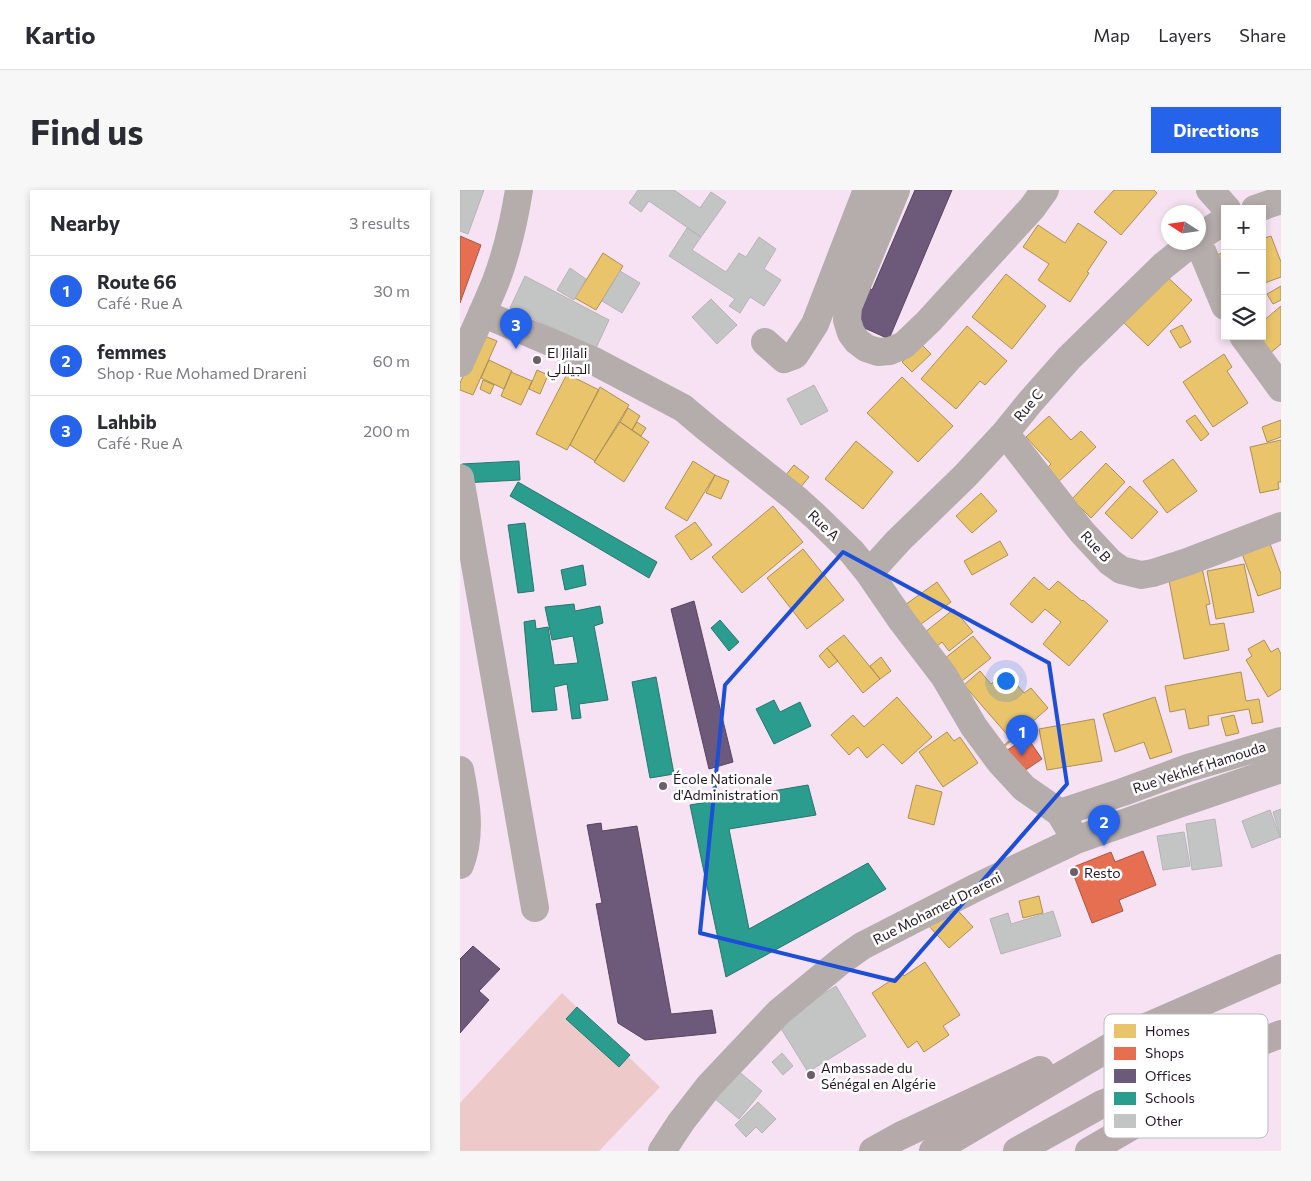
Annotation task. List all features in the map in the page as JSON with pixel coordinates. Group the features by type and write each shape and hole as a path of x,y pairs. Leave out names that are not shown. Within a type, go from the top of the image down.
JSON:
{"highway":[{"path":"1176,1014 1281,968"},
{"path":"1268,1039 1281,1034"},
{"path":"873,1151 900,1136 1032,1073 1104,1044"},
{"path":"1268,1052 1281,1045"},
{"path":"933,1151 1104,1050"},
{"path":"1017,1151 1104,1103"},
{"path":"1089,1151 1111,1138"}],"street":[{"path":"460,363 496,280 516,211 519,190"},
{"path":"765,342 784,359 795,355 815,324 867,190"},
{"path":"896,190 848,307 847,320 851,333 866,348 878,352 890,351 904,345 929,321 1032,208 1045,190"},
{"path":"1210,190 1224,205"},
{"path":"1266,205 1281,200"},
{"path":"1206,233 1221,222"},
{"name":"Rue C","path":"869,573 1005,433 1069,358 1157,272 1183,250"},
{"path":"1202,250 1221,296"},
{"name":"Rue A","path":"482,313 592,360 683,408 802,504 852,552 869,573 902,621 944,676 974,727 1000,762 1024,788 1060,813 1076,840"},
{"path":"1246,340 1281,388"},
{"name":"Rue B","path":"1005,433 1082,532 1110,562 1121,570 1141,575 1153,573 1281,526"},
{"path":"460,478 535,908"},
{"name":"Rue Yekhlef Hamouda","path":"1060,813 1188,768 1281,741"},
{"name":"Rue Mohamed Drareni","path":"662,1151 681,1122 709,1086 779,1012 862,946 975,888 1076,840 1281,769"},
{"path":"460,770 465,796 467,823 466,844 460,865"}],"highlighted area":[{"path":"843,552 1049,663 1067,784 895,981 700,933 725,685"}],"shaded area":[{"path":"562,993 660,1087 599,1151 460,1151 460,1103"}],"building: Homes":[{"path":"1114,190 1154,190 1157,193 1121,235 1094,212"},
{"path":"1078,223 1107,242 1070,302 1038,280 1049,264 1023,247 1038,225 1065,243"},
{"path":"1271,236 1281,262 1281,277 1266,283 1266,250 1266,238"},
{"path":"603,253 623,266 596,310 575,298"},
{"path":"1221,253 1221,273 1214,256"},
{"path":"1163,273 1192,300 1148,346 1122,321"},
{"path":"1006,274 1046,306 1012,349 972,317"},
{"path":"1281,286 1281,300 1273,304 1267,294"},
{"path":"1281,306 1281,344 1269,354 1257,340 1266,340 1266,319"},
{"path":"1182,325 1191,342 1180,348 1170,331"},
{"path":"967,326 1007,361 985,385 980,381 956,409 921,379"},
{"path":"482,335 497,341 473,395 460,390 460,383"},
{"path":"921,344 931,354 912,372 902,362"},
{"path":"1224,354 1232,367 1227,371 1248,403 1213,427 1183,382"},
{"path":"489,360 512,371 504,389 481,378"},
{"path":"537,370 548,375 540,394 529,389"},
{"path":"511,372 532,381 521,405 501,396"},
{"path":"567,374 599,390 567,450 536,434"},
{"path":"902,377 953,426 918,462 867,413"},
{"path":"483,380 494,385 490,394 480,389"},
{"path":"600,387 629,405 595,461 570,445"},
{"path":"628,408 640,416 632,430 620,422"},
{"path":"1195,415 1209,434 1201,441 1186,421"},
{"path":"1049,416 1071,440 1081,431 1096,447 1057,483 1046,469 1051,464 1026,437"},
{"path":"1281,420 1281,437 1267,442 1262,427"},
{"path":"620,422 649,442 624,482 594,462"},
{"path":"637,422 646,428 641,436 632,430"},
{"path":"1281,440 1281,482 1278,482 1279,489 1260,493 1250,447"},
{"path":"856,441 893,472 863,509 825,479"},
{"path":"1173,459 1197,491 1167,513 1143,481"},
{"path":"693,461 715,475 687,521 665,508"},
{"path":"1106,463 1125,482 1091,518 1072,499"},
{"path":"794,465 809,477 800,488 785,476"},
{"path":"715,475 729,481 721,499 706,493"},
{"path":"1130,486 1158,512 1132,539 1105,513"},
{"path":"981,493 997,511 972,533 956,516"},
{"path":"773,506 803,542 742,593 712,557"},
{"path":"695,522 712,545 691,560 675,536"},
{"path":"1000,541 1008,555 972,575 964,561"},
{"path":"1269,541 1281,574 1281,588 1258,596 1241,551"},
{"path":"803,549 844,600 807,629 767,578"},
{"path":"1244,564 1254,612 1216,619 1207,571"},
{"path":"1202,568 1210,604 1206,605 1210,625 1224,623 1229,650 1184,659 1168,575"},
{"path":"1034,577 1049,590 1058,581 1108,621 1069,666 1043,644 1061,622 1045,609 1032,623 1010,604"},
{"path":"937,582 951,602 913,630 898,610"},
{"path":"954,609 973,632 949,651 942,642 936,647 924,633"},
{"path":"844,635 880,679 863,693 827,648"},
{"path":"973,636 991,658 962,681 944,659"},
{"path":"1264,640 1271,652 1278,648 1281,654 1281,689 1268,697 1246,660 1252,656 1248,649"},
{"path":"827,648 838,661 829,668 819,656"},
{"path":"881,657 891,671 880,679 870,666"},
{"path":"980,671 991,684 1006,672 1024,693 1031,688 1048,708 1004,747 1011,739 964,685"},
{"path":"1241,672 1246,701 1259,699 1263,722 1252,724 1249,709 1208,716 1209,725 1189,729 1185,709 1170,712 1165,686"},
{"path":"897,697 932,737 902,764 883,744 867,758 858,747 849,755 831,735 853,715 864,727"},
{"path":"1155,697 1172,752 1150,759 1144,742 1115,752 1103,714"},
{"path":"1234,715 1239,733 1226,736 1221,718"},
{"path":"1094,719 1102,761 1047,770 1039,729"},
{"path":"947,732 954,741 960,737 978,763 943,787 919,752"},
{"path":"916,785 942,792 934,825 908,818"},
{"path":"1039,896 1043,913 1023,918 1019,901"},
{"path":"951,903 973,927 949,948 928,925"},
{"path":"925,962 960,1015 943,1026 949,1035 924,1052 917,1041 908,1048 872,993 902,973 904,976"}],"building: Shops":[{"path":"460,236 481,245 460,303"},
{"path":"1027,737 1042,759 1018,775 1003,753"},
{"path":"1143,851 1156,885 1119,900 1123,911 1092,923 1071,868 1111,852 1115,862"}],"building: Offices":[{"path":"915,190 952,190 889,339 860,326 862,317 858,315 870,288 872,290"},
{"path":"694,601 733,762 709,769 671,609"},
{"path":"601,823 602,831 637,826 671,1014 712,1010 716,1033 645,1040 618,1023 596,904 602,903 587,825"},
{"path":"473,946 500,969 479,991 489,1000 460,1033 460,959"}],"building: Schools":[{"path":"519,461 520,480 462,483 462,464"},
{"path":"518,482 657,562 649,578 510,496"},
{"path":"525,523 534,591 518,593 508,525"},
{"path":"583,565 586,585 565,590 561,570"},
{"path":"574,604 575,611 600,606 603,623 594,626 608,700 579,704 581,718 572,719 567,684 554,687 557,710 532,712 524,622 535,620 536,629 548,627 554,665 578,663 573,636 552,640 545,607"},
{"path":"720,620 739,642 729,651 711,628"},
{"path":"656,677 674,774 650,778 632,682"},
{"path":"774,700 780,712 800,702 811,726 774,744 756,709"},
{"path":"808,785 816,815 729,829 749,929 868,863 886,889 726,977 690,805"},
{"path":"577,1007 630,1055 619,1067 566,1019"}],"building: Other":[{"path":"460,190 484,190 468,234 460,231"},
{"path":"638,190 674,190 700,208 711,192 726,202 701,237 649,201 641,212 629,203"},
{"path":"687,228 701,237 692,250 726,272 739,253 746,257 759,237 776,249 764,269 781,280 764,306 750,297 740,313 729,306 735,299 669,256"},
{"path":"570,268 586,279 574,300 557,290"},
{"path":"620,271 640,283 622,313 602,301"},
{"path":"525,276 609,320 596,348 510,308"},
{"path":"711,299 737,325 717,344 692,317"},
{"path":"814,385 828,411 801,425 787,399"},
{"path":"1281,809 1281,838 1273,812"},
{"path":"1270,810 1280,837 1252,848 1242,821"},
{"path":"1215,819 1222,866 1192,870 1186,824"},
{"path":"1184,832 1190,866 1163,870 1157,836"},
{"path":"1053,911 1061,936 1001,954 990,919 1008,913 1011,924"},
{"path":"836,986 866,1036 808,1072 777,1022"},
{"path":"782,1053 793,1066 783,1075 772,1062"},
{"path":"737,1070 762,1091 739,1119 714,1098"},
{"path":"758,1102 776,1119 762,1133 756,1127 746,1137 735,1125"}],"place":[{"name":"Lahbib","path":"516,349"},
{"name":"El Jilali الجيلالي","path":"537,360"},
{"name":"Route 66","path":"1022,756"},
{"name":"École Nationale d'Administration","path":"663,786"},
{"name":"femmes","path":"1104,846"},
{"name":"Resto","path":"1074,872"},
{"name":"Ambassade du Sénégal en Algérie","path":"811,1075"}]}
